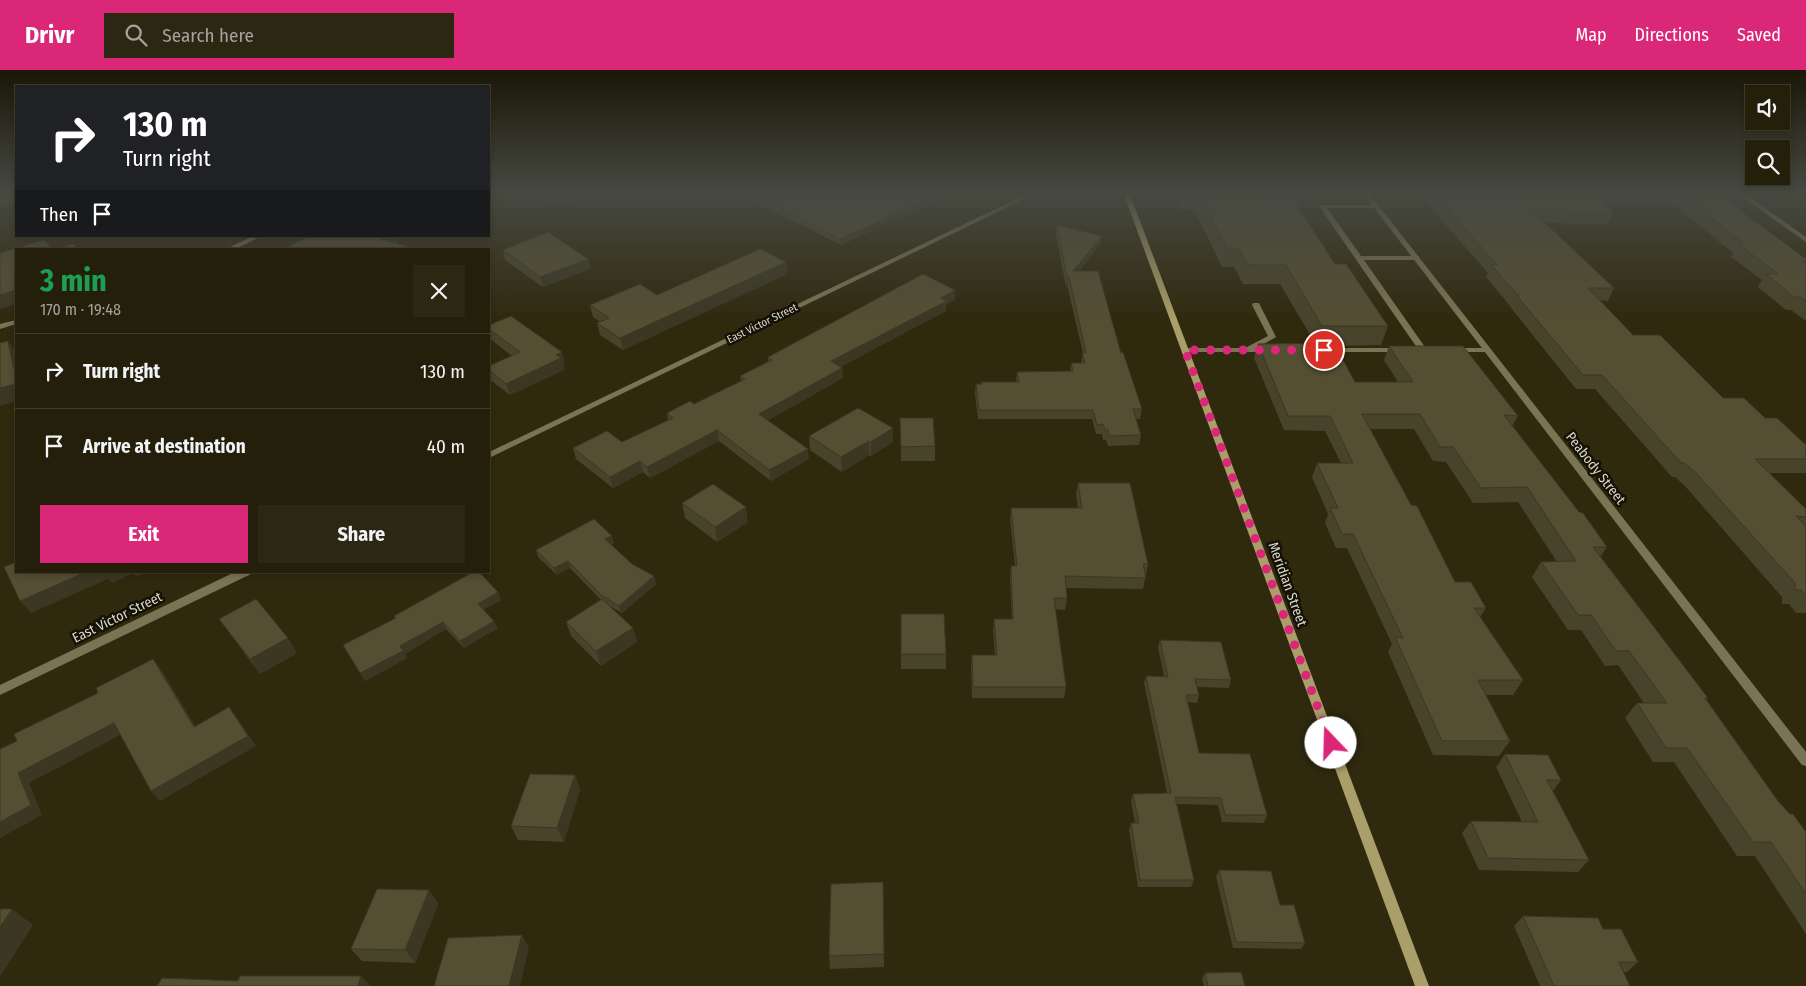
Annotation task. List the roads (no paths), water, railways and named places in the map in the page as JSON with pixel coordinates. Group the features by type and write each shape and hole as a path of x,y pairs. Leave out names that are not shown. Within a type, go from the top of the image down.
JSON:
{"main road":[{"name":"Meridian Street","path":"1142,235 1422,986"}],"street":[{"name":"East Victor Street","path":"490,455 947,235"},
{"path":"1342,235 1423,350"},
{"name":"Peabody Street","path":"1398,235 1806,762"},
{"path":"231,248 257,237"},
{"path":"1358,258 1416,258"},
{"path":"1246,350 1272,337 1256,305"},
{"path":"0,328 15,322"},
{"path":"1185,350 1275,350"},
{"path":"1315,350 1432,350"},
{"path":"1442,350 1488,350"},
{"name":"East Victor Street","path":"0,690 243,573"}]}
